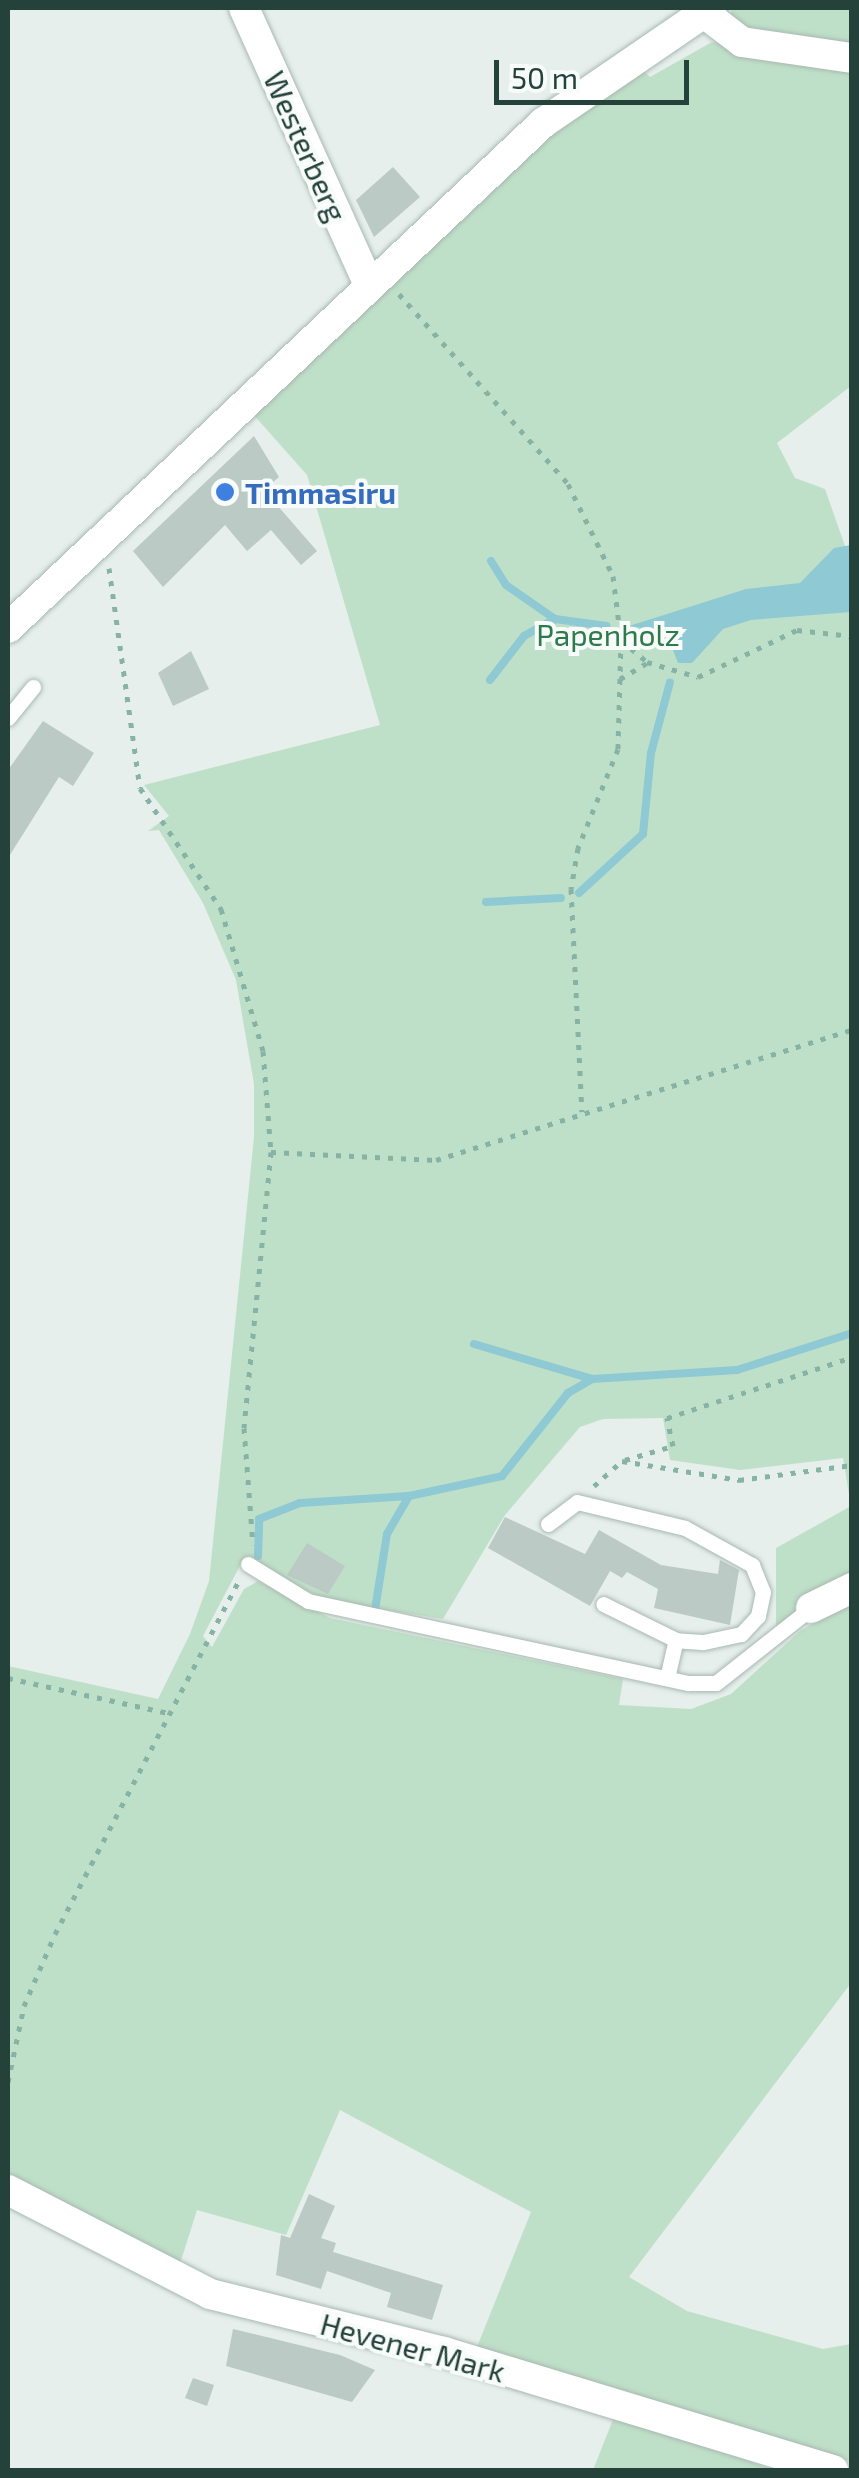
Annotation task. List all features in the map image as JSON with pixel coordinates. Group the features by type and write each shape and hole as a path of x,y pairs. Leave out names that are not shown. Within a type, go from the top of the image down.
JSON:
{"street":[{"name":"Westerberg","path":"244,8 370,285"},
{"path":"8,628 105,532 543,124 708,10 732,38 852,58"},
{"path":"811,1608 852,1588"},
{"name":"Hevener Mark","path":"8,2190 230,2302 444,2352 833,2470"}],"lane":[{"path":"8,718 33,687"},
{"path":"548,1524 577,1502 684,1528 752,1565 763,1592 758,1616 742,1634 676,1640 603,1604"},
{"path":"248,1564 308,1601 667,1678 716,1683 811,1608"},
{"path":"667,1678 676,1640"}],"path":[{"path":"420,322 568,484 613,576 621,640 618,749 590,811 571,890 582,1112"},
{"path":"8,2082 24,2006 168,1713 248,1564 254,1542 244,1428 271,1152 263,1051 240,952 197,867 140,788 105,532"},
{"path":"621,640 648,662 698,677 797,630 852,636"},
{"path":"620,679 648,662"},
{"path":"271,1152 436,1160 852,1030"},
{"path":"577,1502 622,1461 673,1446 667,1418 852,1357"},
{"path":"622,1461 739,1480 852,1465"},
{"path":"8,1678 168,1713"}],"green space":[{"path":"733,8 851,8 851,53 761,39 729,16"},
{"name":"Papenholz","path":"712,42 851,64 851,386 777,443 795,478 825,489 851,563 851,1506 843,1458 740,1470 670,1460 663,1418 603,1419 580,1427 505,1515 443,1619 325,1600 243,1560 203,1636 212,1647 244,1589 258,1581 330,1618 623,1679 619,1705 691,1709 731,1694 800,1631 851,1601 851,1983 629,2277 687,2311 823,2349 851,2344 851,2462 477,2347 531,2212 340,2110 286,2235 197,2210 178,2270 273,2299 206,2286 201,2300 8,2201 8,1666 158,1699 190,1634 209,1581 254,1137 254,1084 236,980 203,903 159,830 148,831 169,816 144,785 380,725 307,475 252,413 546,137 641,68 650,77"},
{"path":"851,1506 851,1579 776,1626 776,1548"},
{"path":"616,2412 773,2470 593,2470"}],"water":[{"path":"851,545 851,612 751,620 723,629 692,663 678,663 666,632 629,626 746,589 800,583 834,548"}],"building":[{"path":"393,167 420,197 374,237 356,200"},
{"path":"254,436 279,477 264,490 317,551 301,565 271,530 247,551 225,525 163,587 133,551"},
{"path":"191,651 209,689 173,706 158,673"},
{"path":"43,721 94,753 73,786 59,777 8,858 8,770"},
{"path":"505,1517 585,1554 599,1530 661,1565 718,1574 720,1560 739,1570 730,1625 654,1608 658,1589 627,1572 622,1578 610,1571 590,1606 488,1548"},
{"path":"307,1543 345,1566 328,1594 287,1575"},
{"path":"309,2194 335,2206 321,2238 336,2243 333,2252 443,2285 432,2320 387,2307 391,2293 327,2271 321,2289 276,2275 281,2235 290,2238"},
{"path":"233,2329 340,2355 375,2370 352,2402 226,2366"},
{"path":"193,2378 214,2385 207,2406 185,2398"}],"waterway":[{"path":"491,561 506,585 555,619 607,626"},
{"path":"490,680 524,636 555,619"},
{"path":"579,893 643,834 651,753 670,682"},
{"path":"486,902 561,898"},
{"path":"258,1556 259,1519 300,1503 409,1496 502,1476 568,1393 592,1379 737,1370 852,1333"},
{"path":"474,1344 592,1379"},
{"path":"374,1616 387,1534 409,1496"}],"place":[{"name":"Timmasiru","path":"225,492"}]}
